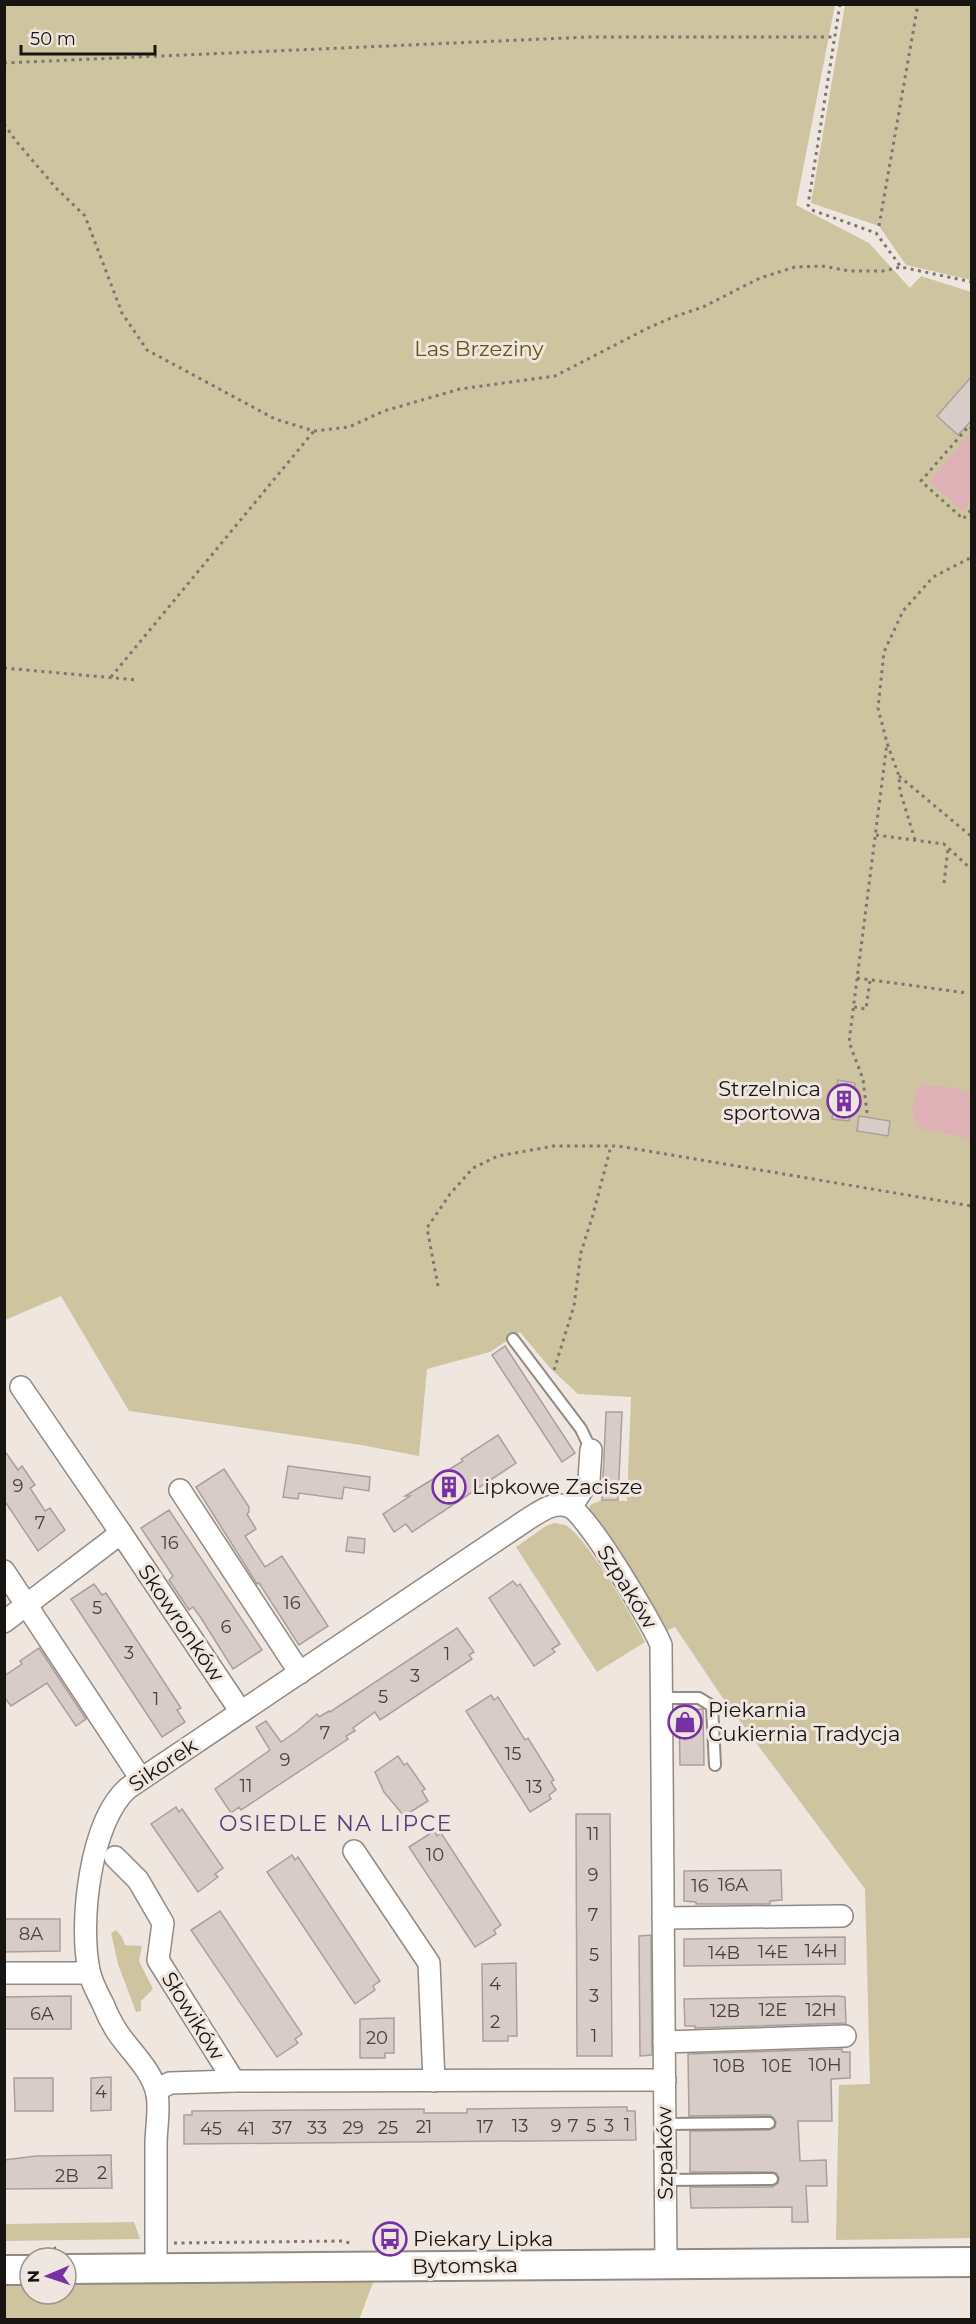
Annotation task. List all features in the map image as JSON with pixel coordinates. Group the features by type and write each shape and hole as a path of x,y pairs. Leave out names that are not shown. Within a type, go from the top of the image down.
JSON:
{"street":[{"name":"Skowronków","path":"21,1387 240,1712"},
{"path":"572,1507 589,1480 591,1450"},
{"path":"180,1490 300,1673"},
{"name":"Sikorek","path":"156,2268 157,2094 143,2066 117,2032 89,1973 86,1947 88,1893 100,1834 109,1811 119,1796 141,1779 528,1519 552,1505 572,1507"},
{"name":"Szpaków","path":"572,1507 586,1521 656,1633 661,1645 666,2264"},
{"path":"4,1622 121,1533"},
{"path":"4,1571 141,1779"},
{"path":"354,1851 429,1963 434,2081"},
{"name":"Słowików","path":"115,1857 138,1880 163,1923 158,1960 234,2081"},
{"path":"663,1918 842,1916"},
{"path":"4,1973 89,1973"},
{"path":"664,2042 845,2036"},
{"name":"Słowików","path":"157,2094 162,2087 170,2083 234,2081 664,2080"},
{"name":"Bytomska","path":"78,2269 972,2262"}],"lane":[{"path":"513,1339 581,1429 591,1450"},
{"path":"662,1698 699,1698 712,1706 715,1765"},
{"path":"665,2124 769,2123"},
{"path":"666,2180 772,2179"}],"path":[{"path":"840,4 807,202 812,210 876,233 901,267"},
{"path":"879,225 918,4"},
{"path":"4,63 589,37 834,37"},
{"path":"4,124 56,188 85,216 122,313 147,350 275,419 314,430 349,427 384,411 460,389 555,376 646,329 673,317 704,308 760,278 795,267 822,266 850,271 883,271 901,267 972,282"},
{"path":"971,426 921,481 963,519 972,509"},
{"path":"111,677 314,430"},
{"path":"915,840 900,791 899,776 878,708 884,652 903,611 933,577 972,557"},
{"path":"4,668 137,680"},
{"path":"867,1113 863,1079 849,1042 887,743"},
{"path":"899,776 972,837"},
{"path":"876,835 944,844 972,870"},
{"path":"944,883 948,848"},
{"path":"857,978 967,993"},
{"path":"854,1007 866,1009 870,981"},
{"path":"438,1286 427,1227 450,1194 473,1168 498,1156 554,1146 611,1146 972,1206"},
{"path":"548,1386 563,1346 574,1306 581,1252 611,1146"}],"green space":[{"name":"Las Brzeziny","path":"5,5 835,5 796,205 869,243 910,288 921,276 971,292 971,2238 836,2240 839,2085 870,2084 865,1889 722,1697 675,1627 666,1631 589,1510 590,1505 602,1500 627,1501 631,1397 578,1394 550,1368 520,1332 490,1352 427,1369 419,1456 361,1445 129,1411 61,1296 5,1320"},
{"path":"845,5 971,5 971,280 906,265 879,226 811,203"},
{"path":"554,1523 567,1526 598,1562 645,1642 597,1672 516,1547"},
{"path":"116,1930 125,1945 142,1946 139,1961 153,1989 141,2001 141,2011 136,2012 118,1964 111,1933"},
{"path":"134,2222 140,2239 5,2241 5,2224"},
{"path":"375,2277 359,2320 5,2319 4,2280 18,2279 18,2306 78,2306 78,2279"}],"shaded area":[{"path":"969,434 972,436 971,500 963,511 929,482"},
{"path":"925,1085 949,1087 971,1093 971,1139 918,1128 912,1112 916,1089"}],"building":[{"path":"972,376 972,420 958,435 937,416"},
{"name":"Strzelnica sportowa","path":"838,1080 855,1083 849,1121 832,1119"},
{"path":"859,1116 890,1121 888,1136 857,1131"},
{"path":"505,1346 575,1453 562,1462 492,1355"},
{"path":"606,1412 622,1412 618,1500 602,1500"},
{"name":"Lipkowe Zacisze","path":"498,1435 516,1463 412,1532 406,1524 394,1532 383,1514 410,1496 405,1496 463,1461 461,1459"},
{"path":"4,1450 18,1470 22,1466 35,1485 30,1488 45,1511 50,1508 65,1530 38,1551 4,1500"},
{"path":"288,1466 370,1477 369,1491 344,1487 342,1499 299,1493 298,1499 283,1497"},
{"path":"224,1469 249,1507 247,1514 256,1529 245,1536 265,1567 282,1556 328,1626 299,1645 259,1583 257,1584 196,1487"},
{"path":"169,1510 262,1650 233,1669 201,1618 193,1607 189,1610 169,1580 173,1576 141,1528"},
{"path":"348,1537 365,1539 364,1553 346,1551"},
{"path":"513,1581 517,1586 520,1584 560,1644 552,1649 555,1652 534,1666 489,1598"},
{"path":"94,1584 102,1595 106,1593 181,1708 177,1710 185,1722 162,1737 71,1599"},
{"path":"457,1628 474,1652 469,1655 472,1659 380,1720 375,1712 353,1728 355,1731 346,1736 348,1739 241,1810 239,1807 231,1813 215,1789 270,1750 256,1727 266,1721 281,1742 317,1714 319,1717 330,1712"},
{"path":"39,1648 86,1719 76,1726 47,1683 11,1706 4,1697 4,1676 22,1664 20,1661"},
{"path":"491,1695 494,1700 498,1697 525,1740 528,1738 554,1780 551,1782 556,1790 549,1795 551,1799 530,1812 466,1711"},
{"path":"703,1709 704,1765 680,1765 679,1710"},
{"path":"398,1756 404,1765 407,1763 425,1789 422,1791 428,1801 404,1816 384,1792 375,1772"},
{"path":"176,1807 179,1812 182,1809 223,1868 215,1874 218,1877 198,1892 151,1824"},
{"path":"576,1814 610,1814 612,2056 577,2056"},
{"path":"434,1831 437,1836 441,1833 501,1925 494,1930 496,1934 475,1947 409,1847"},
{"path":"292,1855 295,1860 298,1857 380,1981 373,1986 375,1990 355,2004 267,1872"},
{"path":"781,1870 782,1900 770,1901 770,1904 696,1904 696,1902 684,1901 684,1871"},
{"path":"220,1911 302,2034 295,2039 298,2043 277,2057 191,1930"},
{"path":"4,1919 60,1919 60,1951 4,1952"},
{"path":"651,1935 652,2055 640,2056 639,1936"},
{"path":"845,1937 845,1964 684,1966 684,1939"},
{"path":"516,1963 517,2036 508,2036 508,2041 483,2041 482,1964"},
{"path":"71,1996 71,2029 4,2029 4,1997"},
{"path":"845,1997 846,2023 695,2028 695,2026 685,2026 684,1999"},
{"path":"394,2018 394,2053 385,2053 385,2058 360,2058 360,2019"},
{"path":"842,2049 842,2052 850,2052 850,2078 831,2079 832,2121 798,2121 800,2161 826,2160 827,2186 806,2186 808,2222 792,2222 792,2207 691,2208 690,2187 772,2187 778,2183 779,2178 776,2173 772,2172 690,2172 690,2131 769,2130 775,2127 776,2122 769,2115 689,2116 688,2054"},
{"path":"111,2077 111,2110 91,2111 91,2078"},
{"path":"14,2078 53,2078 53,2111 15,2111"},
{"path":"627,2107 627,2111 635,2111 636,2140 184,2144 184,2115 192,2115 192,2111 424,2109 424,2113 467,2113 467,2109"},
{"path":"111,2155 112,2188 4,2189 4,2160 36,2156"}],"place":[{"name":"Strzelnica sportowa","path":"844,1101"},
{"name":"Lipkowe Zacisze","path":"449,1487"},
{"name":"Piekarnia Cukiernia Tradycja","path":"685,1722"},
{"name":"Piekary Lipka","path":"390,2239"}],"district":[{"name":"OSIEDLE NA LIPCE","path":"336,1823"}]}
